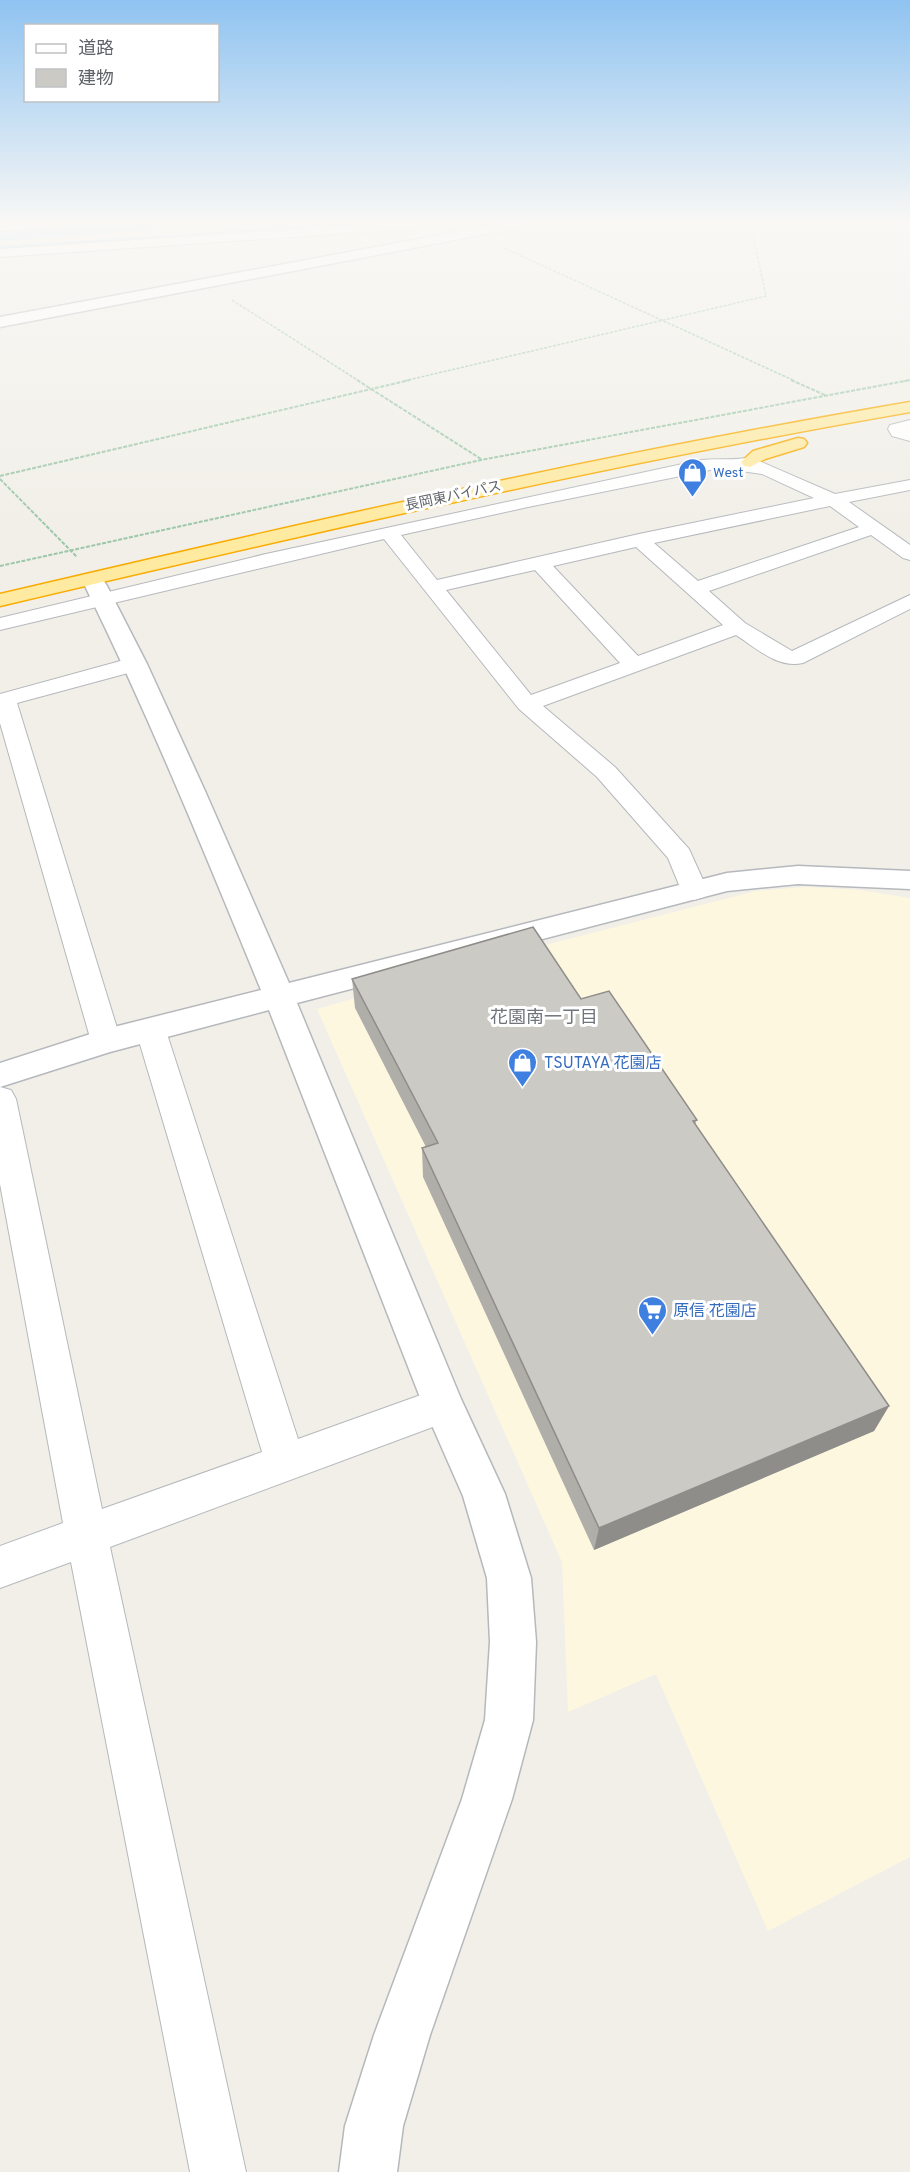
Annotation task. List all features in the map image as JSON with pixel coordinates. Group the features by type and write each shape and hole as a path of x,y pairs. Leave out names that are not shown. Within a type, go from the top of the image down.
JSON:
{"highway":[{"name":"長岡東バイパス","path":"0,585 546,462 738,424 910,394"},
{"name":"長岡東バイパス","path":"0,600 357,516 535,477 781,429 910,407"},
{"path":"749,464 759,455 782,447 910,414"}],"street":[{"path":"910,425 896,429 910,436"},
{"path":"0,624 92,580 389,533 551,496 720,463 749,464 768,470 833,500 910,554"},
{"path":"433,587 639,540 910,485"},
{"path":"695,589 873,528"},
{"path":"389,533 528,704 606,772 680,855 694,891"},
{"path":"639,540 738,627 785,657 795,658 910,601"},
{"path":"539,563 633,664"},
{"path":"92,580 135,664 279,996 443,1405 484,1494 509,1578 513,1642 509,1720 487,1799 402,2035 374,2126 368,2172"},
{"path":"528,704 738,627"},
{"path":"106,1041 3,700 135,664"},
{"path":"0,1075 106,1041 727,882 798,875 910,880"},
{"path":"151,1031 285,1461"},
{"path":"0,1099 86,1534 218,2172"},
{"path":"0,1567 443,1405"}],"path":[{"path":"271,325 481,460"},
{"path":"92,580 0,477 640,325"},
{"path":"675,325 825,395"},
{"path":"0,566 481,460 910,380"}],"shaded area":[{"path":"805,887 860,890 910,898 910,1857 768,1931 656,1674 568,1712 562,1562 317,1009 487,960 756,891"}],"building":[{"path":"533,927 581,999 609,991 697,1120 693,1121 889,1406 599,1528 422,1148 438,1143 352,979"}],"place":[{"name":"West","path":"692,498"},
{"name":"TSUTAYA 花園店","path":"523,1088"},
{"name":"原信 花園店","path":"652,1336"}],"district":[{"name":"花園南一丁目","path":"544,1017"}]}
